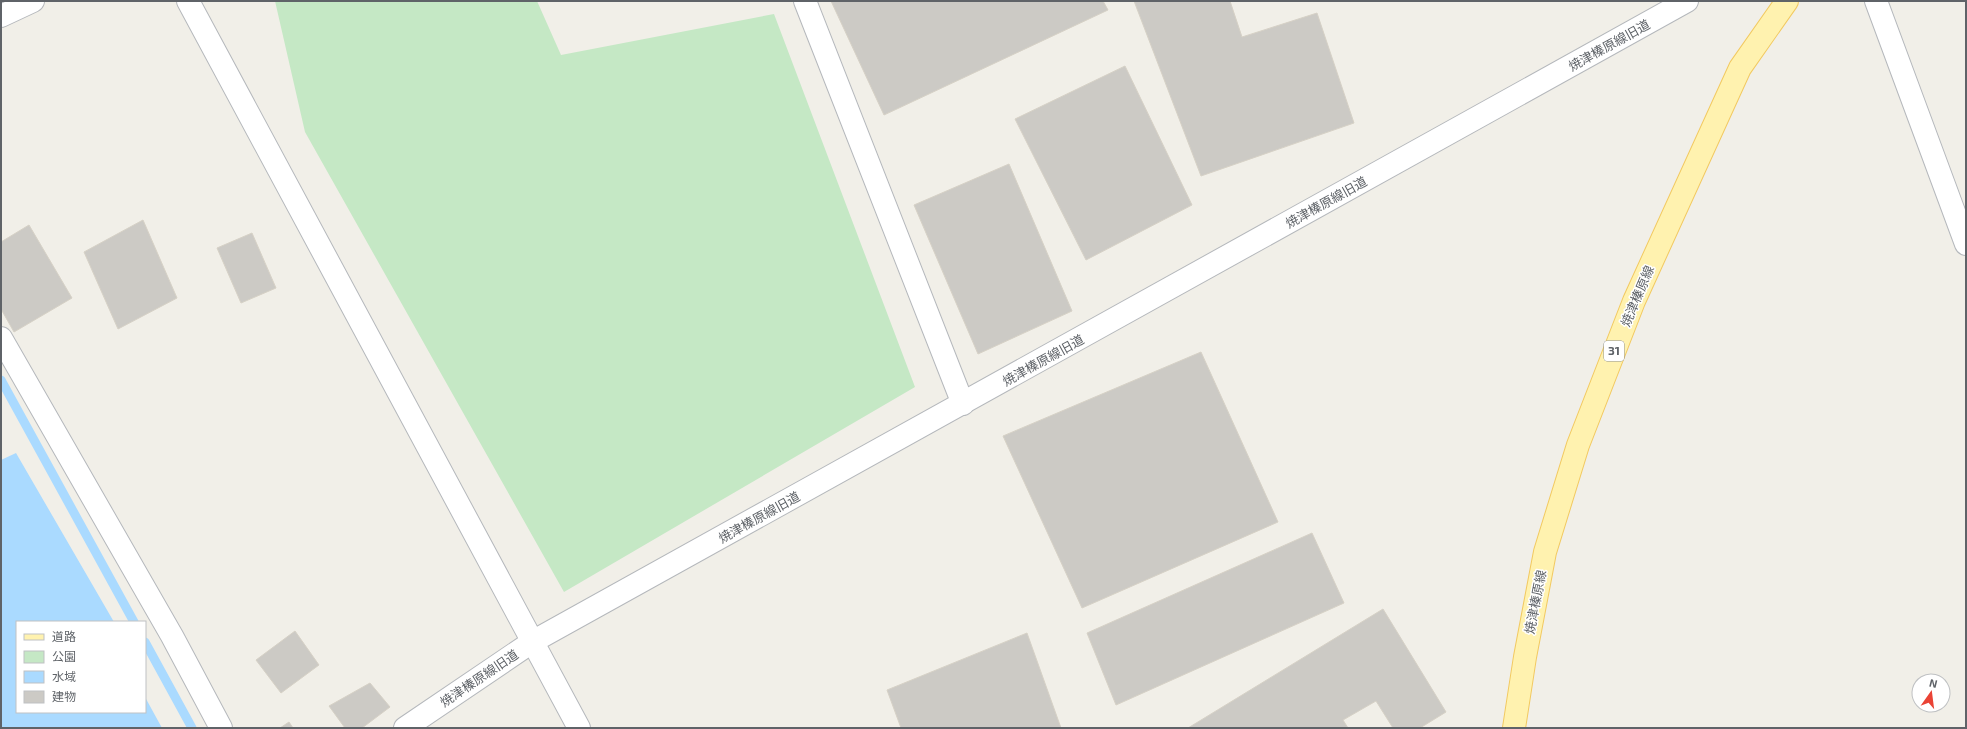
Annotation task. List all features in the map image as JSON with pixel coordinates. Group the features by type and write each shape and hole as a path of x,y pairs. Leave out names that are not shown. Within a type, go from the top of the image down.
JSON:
{"main road":[{"name":"焼津榛原線","path":"1514,728 1525,657 1545,552 1578,445 1634,301 1740,68 1787,1"}],"street":[{"path":"1,16 33,1"},
{"path":"188,1 579,728"},
{"path":"805,1 963,404"},
{"name":"焼津榛原線旧道","path":"405,728 532,642 1687,1"},
{"path":"1876,1 1966,244"},
{"path":"1,338 172,636 221,728"}],"green space":[{"path":"275,1 537,1 561,55 774,14 915,387 564,592 305,132"}],"water":[{"path":"16,453 113,621 16,621 16,713 146,713 146,699 162,728 1,728 1,460"}],"building":[{"path":"831,1 1103,1 1108,10 884,115"},
{"path":"1134,1 1230,1 1242,37 1317,13 1354,123 1201,176"},
{"path":"1125,66 1192,205 1086,260 1015,119"},
{"path":"1009,164 1072,311 978,354 914,205"},
{"path":"143,220 177,298 118,329 84,252"},
{"path":"29,225 72,298 14,332 1,309 1,242"},
{"path":"252,233 276,288 241,303 217,248"},
{"path":"1201,352 1278,522 1082,608 1003,436"},
{"path":"1312,533 1344,603 1116,705 1087,633"},
{"path":"1383,609 1446,712 1420,728 1393,728 1376,701 1343,720 1348,728 1188,728"},
{"path":"295,631 319,665 281,693 256,660"},
{"path":"1027,633 1061,728 901,728 887,690"},
{"path":"370,683 390,707 362,728 345,728 329,706"},
{"path":"289,722 293,728 280,728"}],"waterway":[{"path":"1,380 133,621"},
{"path":"146,644 192,728"}]}
